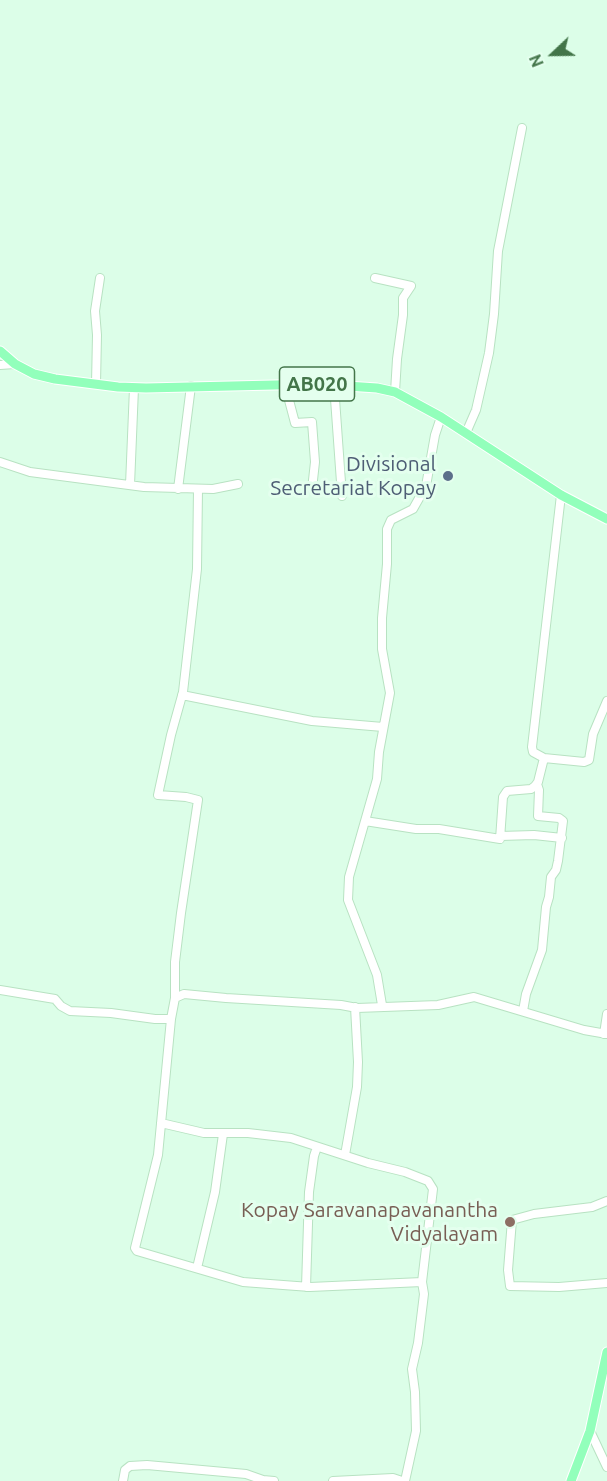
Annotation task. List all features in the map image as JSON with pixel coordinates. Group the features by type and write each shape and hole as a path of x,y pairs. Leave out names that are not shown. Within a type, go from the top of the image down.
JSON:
{"main road":[{"name":"AB020","path":"0,351 15,364 34,374 55,379 134,388 334,385 377,388 394,392 441,417 561,495 607,519"},
{"path":"571,1481 591,1431 607,1352"}],"street":[{"path":"466,433 476,410 489,353 498,251 522,128"},
{"path":"96,384 95,311 100,278"},
{"path":"375,278 411,286 403,298 394,392"},
{"path":"0,365 15,364"},
{"path":"285,385 295,423 312,422 315,462 312,489"},
{"path":"334,385 342,496"},
{"path":"178,489 191,386"},
{"path":"130,486 134,388"},
{"path":"382,1005 377,975 348,900 349,877 377,779 379,752 390,693 382,649 387,529 391,520 417,505 426,486 435,435 441,417"},
{"path":"0,462 30,472 130,486 213,489 238,484"},
{"path":"198,489 197,569 182,695 158,795 186,797 198,801 175,962 175,998 158,1155 135,1248 137,1251 243,1282 306,1287 422,1282"},
{"path":"561,495 533,752 544,759 584,762 589,760 593,734 607,701"},
{"path":"182,695 312,721 383,727"},
{"path":"523,1011 526,994 542,950 550,884 556,870 562,837 563,821 559,818 538,816 539,790 537,784 544,759"},
{"path":"500,836 503,797 507,791 531,789 537,784"},
{"path":"365,821 416,829 439,829 500,839 500,836 562,837"},
{"path":"0,990 55,999 70,1011 171,1019"},
{"path":"175,998 183,994 355,1007 438,1005 474,997 605,1034 607,1014"},
{"path":"345,1155 357,1087 355,1007"},
{"path":"161,1123 204,1133 248,1133 291,1138 405,1172 428,1181 433,1189 422,1282 424,1294 418,1343 412,1369 416,1431 404,1481 393,1478 333,1481"},
{"path":"197,1268 215,1192 224,1134"},
{"path":"306,1287 309,1192 317,1147"},
{"path":"607,1201 592,1207 534,1214 512,1220 508,1270 510,1286 559,1287 607,1283"},
{"path":"591,1431 607,1467"},
{"path":"123,1481 125,1470 130,1466 246,1474 263,1481 274,1481"}],"place":[{"name":"Divisional Secretariat Kopay","path":"448,476"},
{"name":"Kopay Saravanapavanantha Vidyalayam","path":"510,1222"}]}
